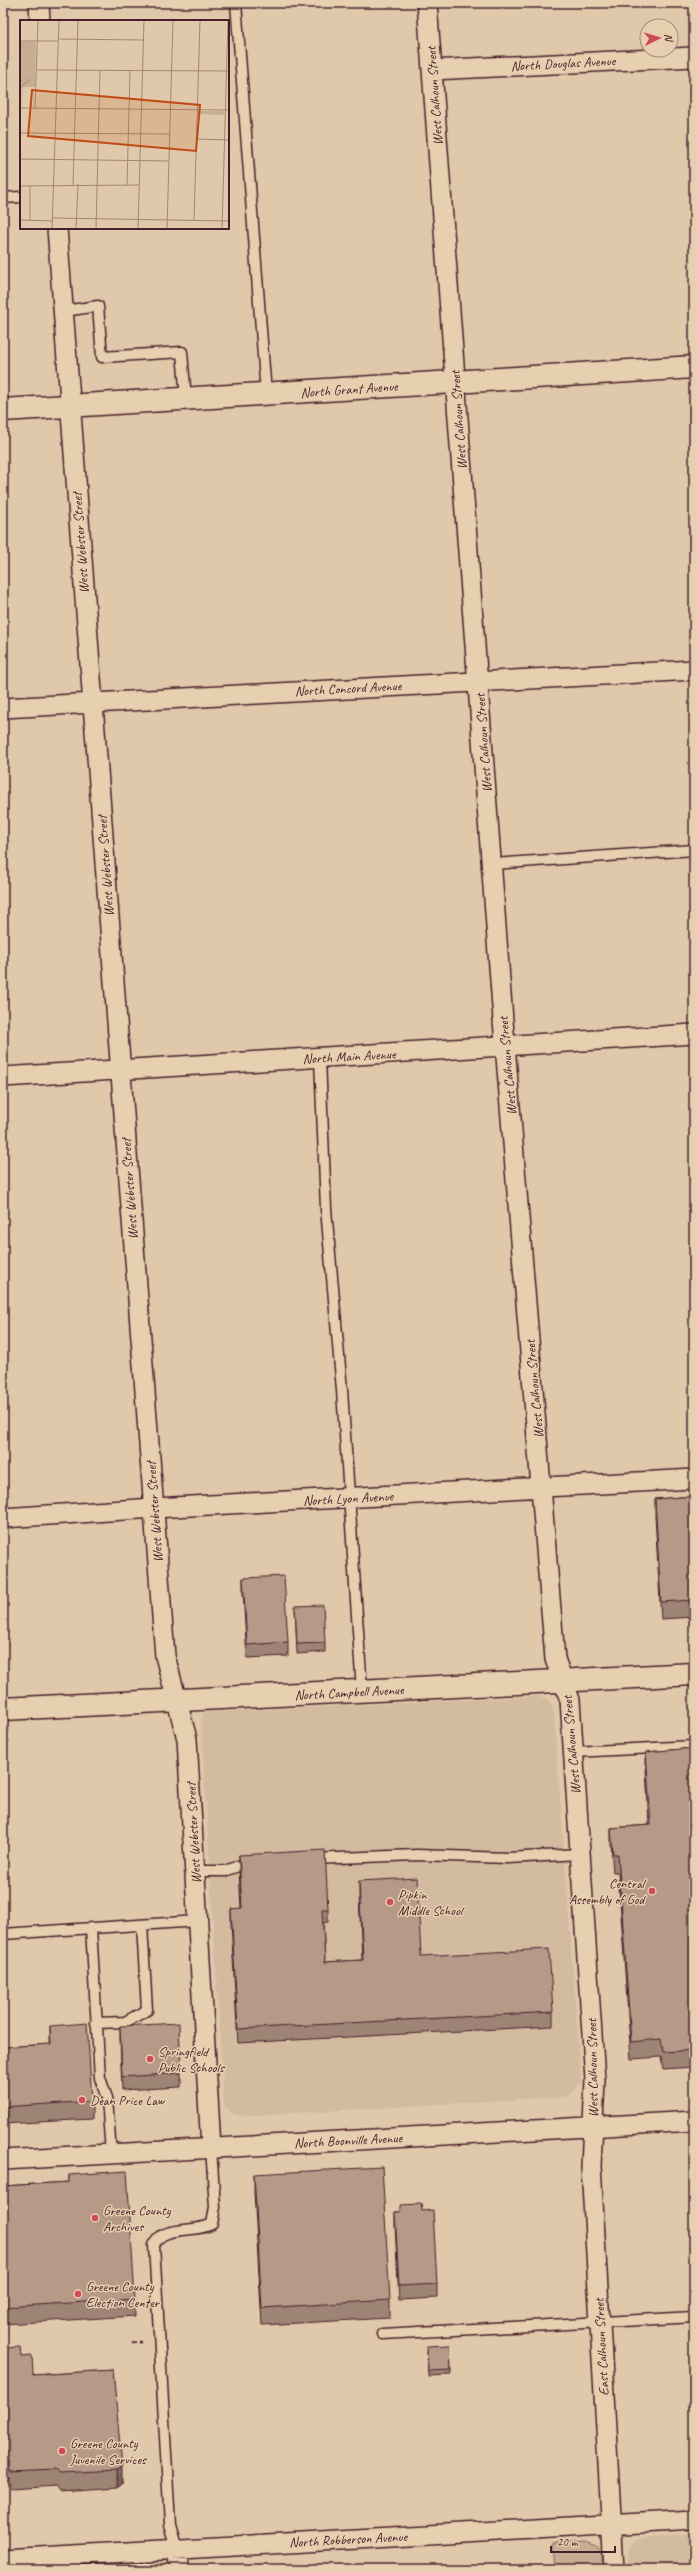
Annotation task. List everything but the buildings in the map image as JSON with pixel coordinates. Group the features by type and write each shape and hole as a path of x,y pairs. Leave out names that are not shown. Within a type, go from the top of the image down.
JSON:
{"main road":[{"name":"North Grant Avenue","path":"3,410 694,367"},
{"name":"North Campbell Avenue","path":"3,1709 694,1674"}],"street":[{"path":"39,3 40,20"},
{"name":"West Calhoun Street","path":"427,3 506,1048 555,1659 570,1700 595,2080 593,2126"},
{"name":"North Douglas Avenue","path":"432,70 694,57"},
{"name":"West Webster Street","path":"57,229 64,310 69,406 165,1656 187,1739 211,2148"},
{"name":"North Concord Avenue","path":"3,708 694,670"},
{"name":"North Main Avenue","path":"3,1077 506,1048 694,1034"},
{"name":"North Lyon Avenue","path":"3,1518 154,1508 694,1479"},
{"name":"North Boonville Avenue","path":"3,2160 694,2121"},
{"name":"East Calhoun Street","path":"593,2126 591,2166 614,2569"},
{"name":"North Robberson Avenue","path":"3,2559 40,2563 176,2548 694,2520"},
{"path":"176,2548 178,2569"}],"lane":[{"path":"236,3 266,394"},
{"path":"3,198 20,197"},
{"path":"64,310 98,306 102,357 182,352 186,399"},
{"path":"492,864 694,850"},
{"path":"320,1058 326,1209 342,1390 362,1691"},
{"path":"573,1752 694,1746"},
{"path":"299,1859 417,1855 508,1858 580,1854"},
{"path":"195,1871 225,1871 242,1863 260,1861"},
{"path":"3,1934 198,1921"},
{"path":"96,2023 125,2022 147,2010 142,1925"},
{"path":"91,1928 100,2078 107,2098 111,2154"},
{"path":"176,2548 170,2524 154,2245 158,2237 165,2233 204,2228 212,2224 215,2207 211,2148"},
{"path":"382,2334 694,2317"}],"path":[{"path":"132,2343 141,2342"}],"shaded area":[{"name":"Pipkin Middle School","path":"538,1696 549,1700 554,1713 581,2081 574,2092 564,2097 239,2116 230,2113 224,2105 201,1722 203,1714 211,1712"},
{"path":"694,2534 694,2569 629,2569 628,2557 631,2545 637,2539"},
{"path":"587,2542 598,2546 602,2552 602,2569 555,2569 553,2544"}],"place":[{"name":"Central Assembly of God","path":"652,1891"},
{"name":"Pipkin Middle School","path":"390,1902"},
{"name":"Springfield Public Schools","path":"150,2059"},
{"name":"Dean Price Law","path":"82,2100"},
{"name":"Greene County Archives","path":"95,2218"},
{"name":"Greene County Election Center","path":"78,2294"},
{"name":"Greene County Juvenile Services","path":"62,2451"}]}
